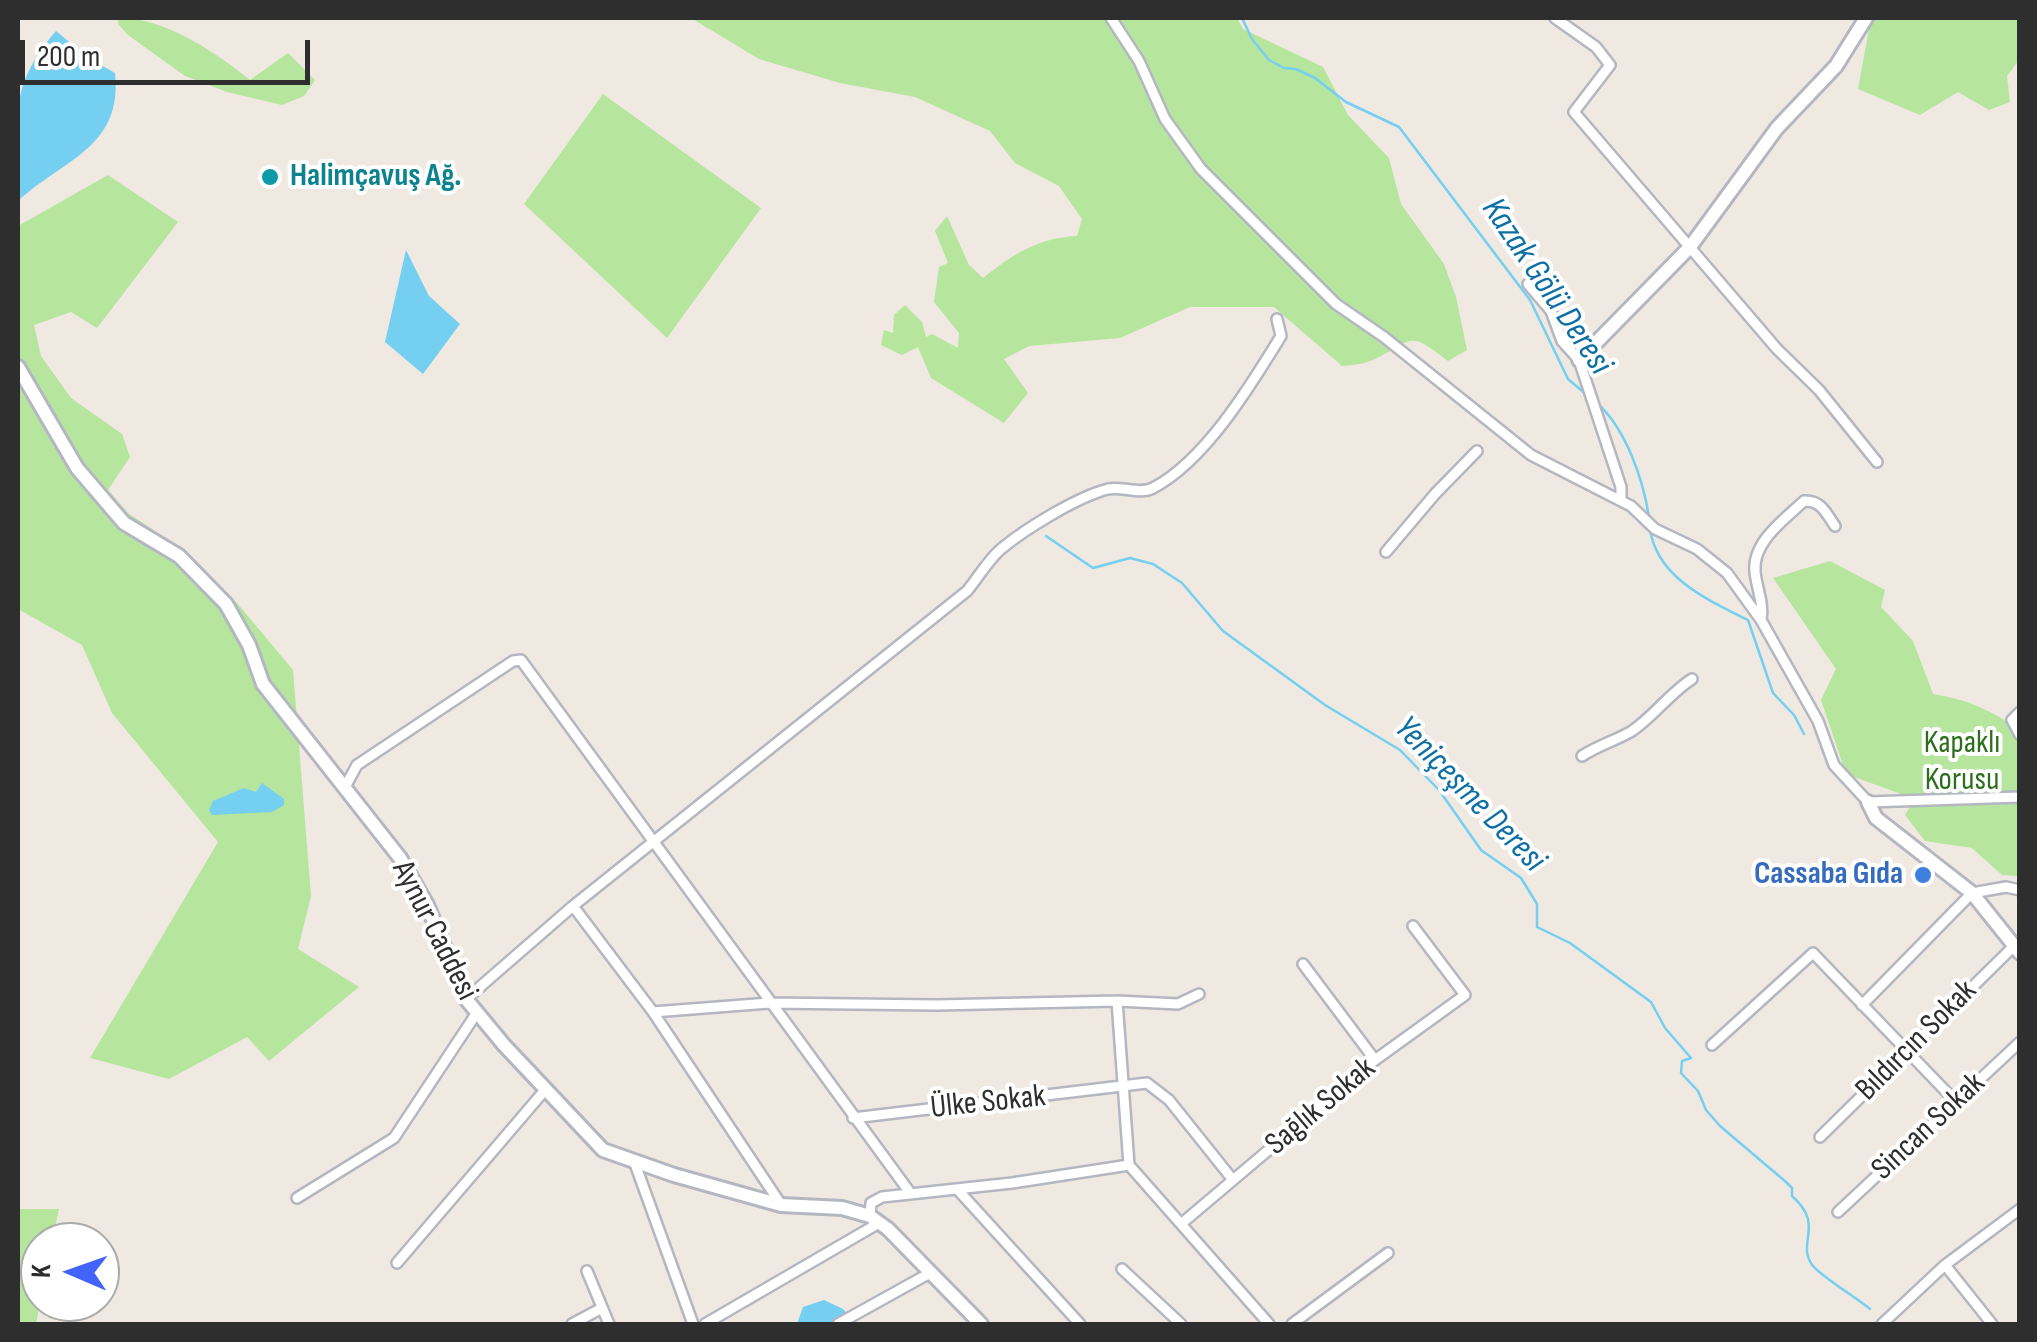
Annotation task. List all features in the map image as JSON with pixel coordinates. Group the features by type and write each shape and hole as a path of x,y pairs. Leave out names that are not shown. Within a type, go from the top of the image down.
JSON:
{"street":[{"path":"1112,18 1165,118 1201,169 1336,304 1531,455 1631,506 1655,530 1697,549 1727,573 1761,620 1818,722 1834,765 1868,802 1876,818 1972,893 2017,949"},
{"path":"1554,18 1596,47 1610,65 1574,112 1778,349 1820,390 1877,462"},
{"path":"1579,360 1690,247 1768,140 1836,66 1866,18"},
{"path":"1528,284 1551,310 1562,341 1579,360 1621,487 1621,500"},
{"path":"466,999 574,906 967,591 998,551 1047,517 1092,496 1109,489 1150,490 1172,475 1203,447 1265,362 1281,336 1278,318"},
{"name":"Aynur Caddesi","path":"18,368 78,468 124,524 179,556 226,604 249,645 263,684 400,858 427,905 476,1014 602,1150 781,1205 842,1208 875,1219"},
{"path":"1386,552 1477,451"},
{"path":"1761,620 1763,608 1754,570 1757,551 1770,534 1804,500 1822,506 1835,526"},
{"path":"344,788 358,766 513,661 522,660 652,844 912,1194"},
{"path":"1582,756 1606,740 1633,730 1692,679"},
{"path":"2020,712 2012,720 2020,735"},
{"path":"1868,802 2020,797"},
{"path":"1862,1005 1972,893 2006,887 2020,890"},
{"path":"574,906 653,1012 781,1205"},
{"name":"Sağlık Sokak","path":"1181,1224 1375,1060 1464,995 1413,926"},
{"name":"Bıldırcın Sokak","path":"1820,1137 2017,949"},
{"path":"1712,1045 1813,953 1956,1102"},
{"path":"1304,964 1375,1060"},
{"path":"653,1012 769,1003 1178,1004 1198,994"},
{"path":"1118,1001 1129,1165 1270,1324"},
{"path":"297,1198 394,1138 476,1014"},
{"name":"Sincan Sokak","path":"1838,1212 2020,1042"},
{"path":"1123,1086 1148,1083 1169,1100 1233,1180"},
{"name":"Ülke Sokak","path":"853,1118 1123,1086"},
{"path":"398,1263 545,1090"},
{"path":"634,1161 693,1324"},
{"path":"977,1324 875,1219 871,1203 882,1197 1129,1165"},
{"path":"958,1189 1080,1324"},
{"path":"1882,1324 1945,1265 2020,1209"},
{"path":"704,1324 875,1219"},
{"path":"1292,1324 1388,1253"},
{"path":"1945,1265 1992,1324"},
{"path":"1122,1269 1181,1324"},
{"path":"586,1271 609,1324"},
{"path":"838,1324 930,1272"},
{"path":"572,1324 602,1308"}],"green space":[{"path":"118,18 171,30 221,58 250,80 288,53 315,80 304,96 282,105 227,92 185,76 128,35 118,24"},
{"path":"691,18 1237,18 1243,29 1323,67 1348,115 1389,158 1401,204 1444,264 1456,297 1467,350 1448,361 1425,345 1411,341 1371,361 1342,366 1274,307 1190,307 1120,338 1029,346 1004,359 1028,393 1004,423 931,378 918,347 902,355 881,345 884,330 893,333 894,315 905,305 922,322 926,337 932,334 958,348 959,333 934,302 939,267 948,263 935,231 947,216 969,265 983,278 1027,249 1077,236 1082,219 1059,186 1015,163 990,131 915,97 840,83 759,59"},
{"path":"1871,18 2019,18 2019,60 2007,76 2010,102 1989,110 1958,92 1920,115 1858,89"},
{"path":"603,94 761,208 667,338 524,204"},
{"path":"108,175 178,222 97,328 71,312 34,325 41,356 71,398 122,434 130,457 108,490 128,513 186,552 237,603 293,670 311,896 298,949 359,987 269,1061 247,1037 169,1079 90,1058 218,842 112,713 82,645 18,609 18,226"},
{"name":"Kapaklı Korusu","path":"1830,561 1885,590 1881,607 1913,641 1933,694 1978,706 2019,730 2019,876 2002,875 1972,848 1925,841 1905,815 1915,799 1846,774 1821,700 1836,669 1773,578"},
{"path":"18,1209 59,1209 56,1222 20,1222 20,1322 36,1322 18,1324"}],"water":[{"path":"56,31 87,57 115,73 115,98 109,119 86,150 18,201 16,131 21,91 28,72"},
{"path":"406,250 429,296 460,324 423,374 385,342"},
{"path":"262,783 284,799 284,805 272,812 212,815 209,810 213,801 244,788 256,792"},
{"path":"824,1300 843,1309 857,1324 797,1324 803,1307"}],"waterway":[{"name":"Kazak Gölü Deresi","path":"1242,18 1269,60 1315,78 1346,102 1399,127 1530,300 1568,379 1587,395"},
{"name":"Kazak Gölü Deresi","path":"1597,403 1617,426 1632,456 1649,517"},
{"name":"Kazak Gölü Deresi","path":"1650,529 1655,546 1674,574 1701,595 1748,620 1773,693 1794,715 1804,734"},
{"name":"Yeniçeşme Deresi","path":"1046,536 1093,568 1130,558 1153,564 1182,583 1223,631 1325,705 1400,750 1439,790 1481,850 1521,878 1537,904 1537,927 1570,943 1651,1002 1665,1028 1691,1058 1682,1061 1681,1073 1698,1091 1706,1110 1792,1188 1792,1196 1807,1216 1807,1250 1813,1266 1870,1309"}],"place":[{"name":"Halimçavuş Ağ.","path":"270,177"},
{"name":"Cassaba Gıda","path":"1923,875"}]}
